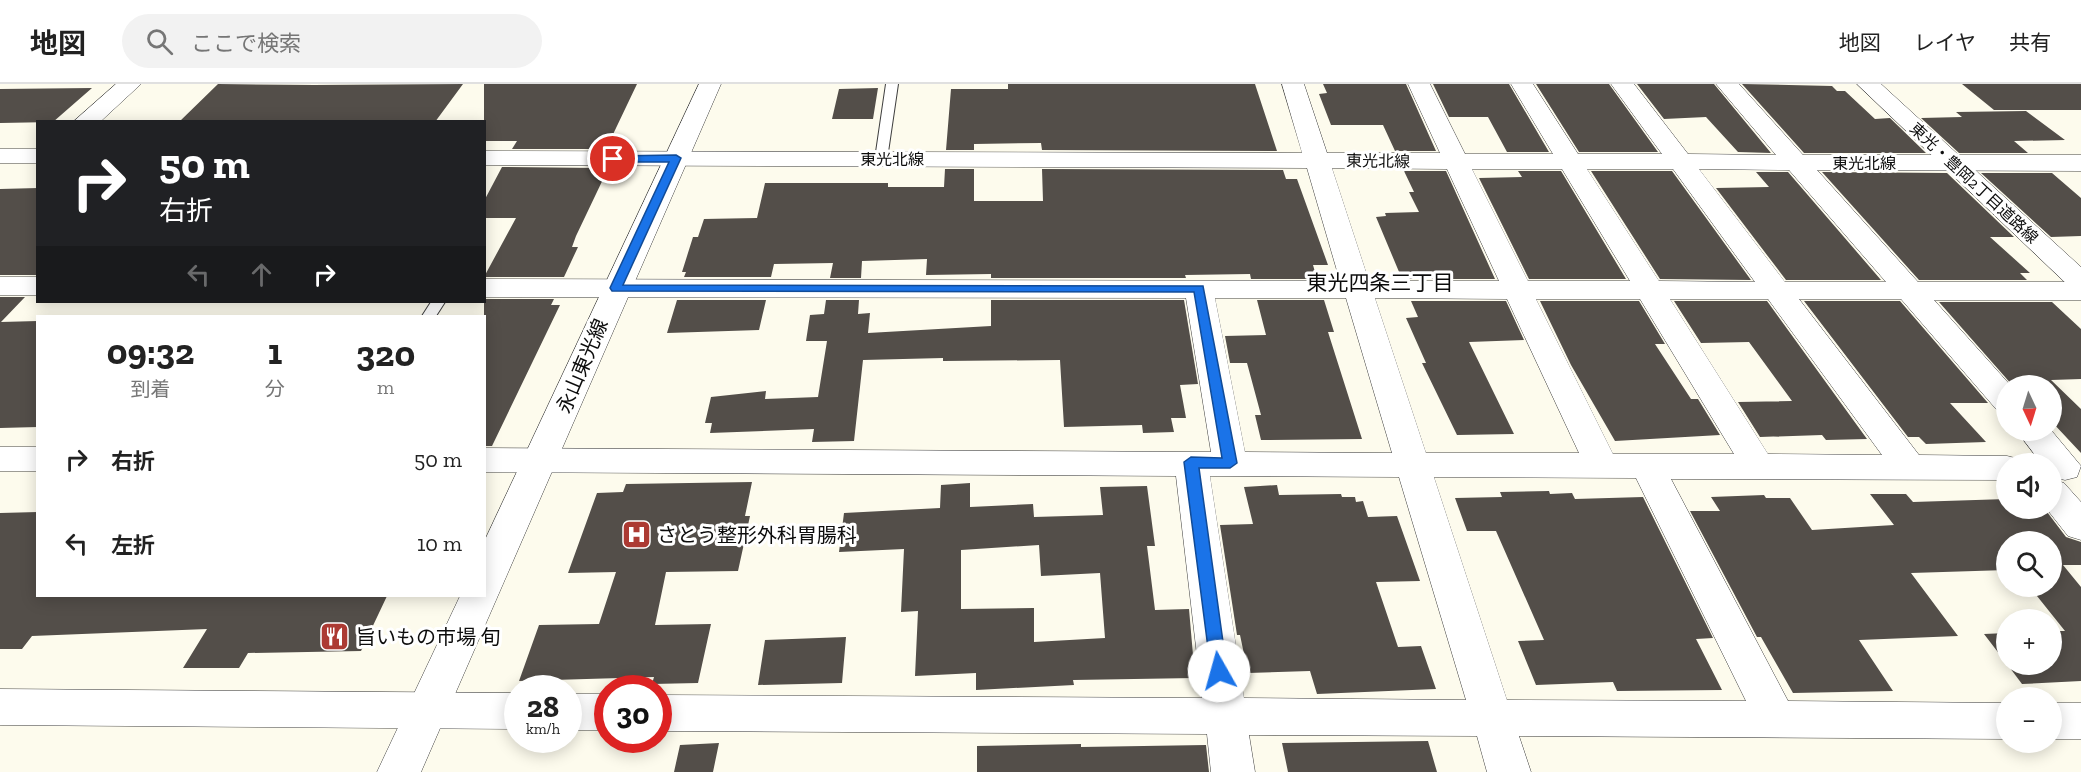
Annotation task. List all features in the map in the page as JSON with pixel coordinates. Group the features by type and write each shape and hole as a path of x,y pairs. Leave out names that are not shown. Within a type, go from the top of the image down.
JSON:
{"street":[{"path":"87,120 130,84"},
{"name":"永山東光線","path":"486,579 542,460 616,288 710,84"},
{"path":"1293,84 1414,463 1509,772"},
{"path":"1419,84 1601,464"},
{"path":"1522,84 1757,464"},
{"path":"1622,84 1909,467"},
{"path":"1727,84 1996,388"},
{"name":"東光・豊岡2丁目道路線","path":"1868,84 2081,282"},
{"path":"0,156 36,156"},
{"name":"東光北線","path":"486,158 2081,163"},
{"path":"0,286 36,286"},
{"path":"486,288 2081,291"},
{"path":"1199,288 1230,463"},
{"path":"0,459 36,459"},
{"path":"486,460 1757,464 1996,468"},
{"path":"1191,462 1233,772"},
{"path":"1646,464 1776,720"},
{"path":"2062,474 2081,526"},
{"path":"399,772 479,597"},
{"path":"0,707 504,711"},
{"path":"672,712 1996,721"},
{"path":"2062,721 2081,721"}],"lane":[{"path":"881,159 892,84"}],"building":[{"path":"218,84 463,84 436,120 181,120"},
{"path":"484,84 637,84 606,149 512,149 517,141 486,141 486,120 484,120"},
{"path":"1008,84 1255,84 1277,151 1042,150 1041,143 974,144 974,150 946,150 951,89 1008,89"},
{"path":"1323,84 1406,84 1436,151 1395,151 1383,125 1331,125 1319,94 1327,93"},
{"path":"1433,84 1509,84 1549,152 1507,152 1488,117 1449,117"},
{"path":"1536,84 1609,84 1658,152 1579,152"},
{"path":"1637,84 1714,84 1771,153 1738,152 1706,117 1664,119"},
{"path":"1742,84 1832,86 1837,91 1845,91 1875,119 1890,118 1926,153 1804,153"},
{"path":"1962,84 2081,84 2081,110 1994,110"},
{"path":"92,88 55,120 0,123 0,89"},
{"path":"878,88 873,119 832,119 839,89"},
{"path":"2026,111 2065,140 2014,141 2028,153 1959,153 1921,118 1962,117 1956,112"},
{"path":"502,167 597,168 594,173 606,173 576,236 572,247 578,247 564,277 486,277 516,218 486,218 486,197"},
{"path":"945,169 974,169 974,201 1043,201 1042,169 1283,170 1286,179 1297,179 1328,265 1313,265 1317,279 1251,279 1250,274 1185,275 1186,278 991,278 991,274 926,275 927,259 862,261 861,278 830,278 833,263 774,264 771,277 684,277 686,272 682,272 693,237 698,237 704,219 757,218 765,183 888,183 888,187 944,187"},
{"path":"1404,171 1446,171 1495,279 1402,279 1376,217 1386,216 1385,213 1419,212 1409,192 1414,192"},
{"path":"1518,171 1561,171 1626,279 1529,279 1479,178 1522,177"},
{"path":"1591,171 1672,171 1751,280 1660,279"},
{"path":"1756,172 1788,172 1881,280 1786,280 1716,188 1769,187"},
{"path":"1822,172 1947,173 2014,237 1990,237 2030,273 2020,273 2027,280 1919,280"},
{"path":"1981,173 2052,173 2081,198 2081,236 2051,237"},
{"path":"36,188 36,275 0,275 0,189"},
{"path":"0,297 25,297 1,322 36,321 36,427 0,428"},
{"path":"486,299 554,299 551,305 560,305 492,446 486,446 486,315 484,315"},
{"path":"677,300 766,300 759,330 667,333"},
{"path":"826,300 859,300 858,314 870,313 868,333 991,326 991,300 1184,300 1198,384 1180,385 1186,418 1171,418 1174,432 1143,433 1142,425 1064,427 1060,360 943,361 943,358 863,360 854,441 812,442 814,429 710,433 712,423 705,423 711,397 766,391 765,399 818,397 827,341 806,341 810,315 824,314"},
{"path":"1257,300 1324,300 1334,332 1328,332 1362,439 1261,440 1255,415 1261,415 1247,363 1230,363 1225,336 1266,335"},
{"path":"1411,301 1506,301 1524,340 1469,342 1514,434 1457,435 1422,363 1426,363 1406,318 1418,317"},
{"path":"1540,301 1639,301 1665,344 1655,344 1691,399 1698,399 1720,435 1615,441 1571,365"},
{"path":"1674,301 1767,301 1867,439 1826,440 1822,435 1760,437 1738,402 1792,401 1749,342 1701,343"},
{"path":"1804,301 1900,301 1988,403 1950,403 1986,442 1926,444 1919,437 1908,437"},
{"path":"1939,302 2052,302 2081,329 2081,379 2062,380 2062,375 2003,375"},
{"path":"2062,391 2081,409 2081,453 2062,433"},
{"path":"752,482 745,516 750,516 738,571 666,572 655,625 711,624 698,683 672,684 672,675 594,675 594,679 582,679 582,675 521,675 539,625 599,624 616,572 568,573 597,493 623,492 626,484"},
{"path":"970,483 970,507 1033,504 1034,517 1103,515 1100,487 1147,486 1155,546 1147,546 1155,610 1189,609 1195,678 1073,680 1074,685 976,690 976,673 915,676 918,611 901,612 904,549 839,552 844,513 940,508 941,485","holes":["1039,545 1041,576 1100,573 1105,638 1034,642 1034,608 961,609 961,550"]},
{"path":"1277,485 1279,495 1341,494 1342,497 1355,497 1356,502 1363,501 1368,517 1397,516 1420,581 1376,582 1398,647 1421,646 1436,689 1317,694 1310,671 1248,673 1240,635 1237,635 1220,525 1253,524 1244,487"},
{"path":"1549,491 1550,494 1572,493 1575,499 1643,497 1713,638 1696,639 1722,690 1617,691 1613,682 1536,685 1518,641 1544,640 1496,531 1467,531 1455,498 1502,497 1500,492"},
{"path":"1870,494 1906,494 1913,502 1996,499 1996,519 2052,519 2061,531 1996,531 1996,570 1911,573 1958,636 1859,640 1893,691 1793,693 1761,637 1757,637 1690,511 1720,511 1711,497 1764,495 1766,498 1790,498 1812,530 1894,525"},
{"path":"36,512 36,597 387,597 361,651 248,653 239,668 183,668 207,629 32,636 22,649 0,649 0,513"},
{"path":"2062,532 2066,537 2081,542 2081,565 2063,565 2081,587 2081,681 2022,684 2015,675 2062,675 2062,631 2065,631 2062,627 2062,609 2047,609 2038,597 2062,597"},
{"path":"1996,633 1996,650 1984,634"},
{"path":"846,637 842,683 758,685 765,640"},
{"path":"1428,741 1437,772 1288,772 1282,743"},
{"path":"719,743 713,772 674,772 680,745"},
{"path":"1081,744 1081,747 1206,745 1209,772 977,772 977,746"}],"place":[{"name":"さとう整形外科胃腸科","path":"636,535"},
{"name":"旨いもの市場 旬","path":"335,637"}],"district":[{"name":"東光四条三丁目","path":"1380,282"}],"route":[{"path":"613,159 676,158 616,288 1199,288 1230,463 1191,462 1219,671"}]}
